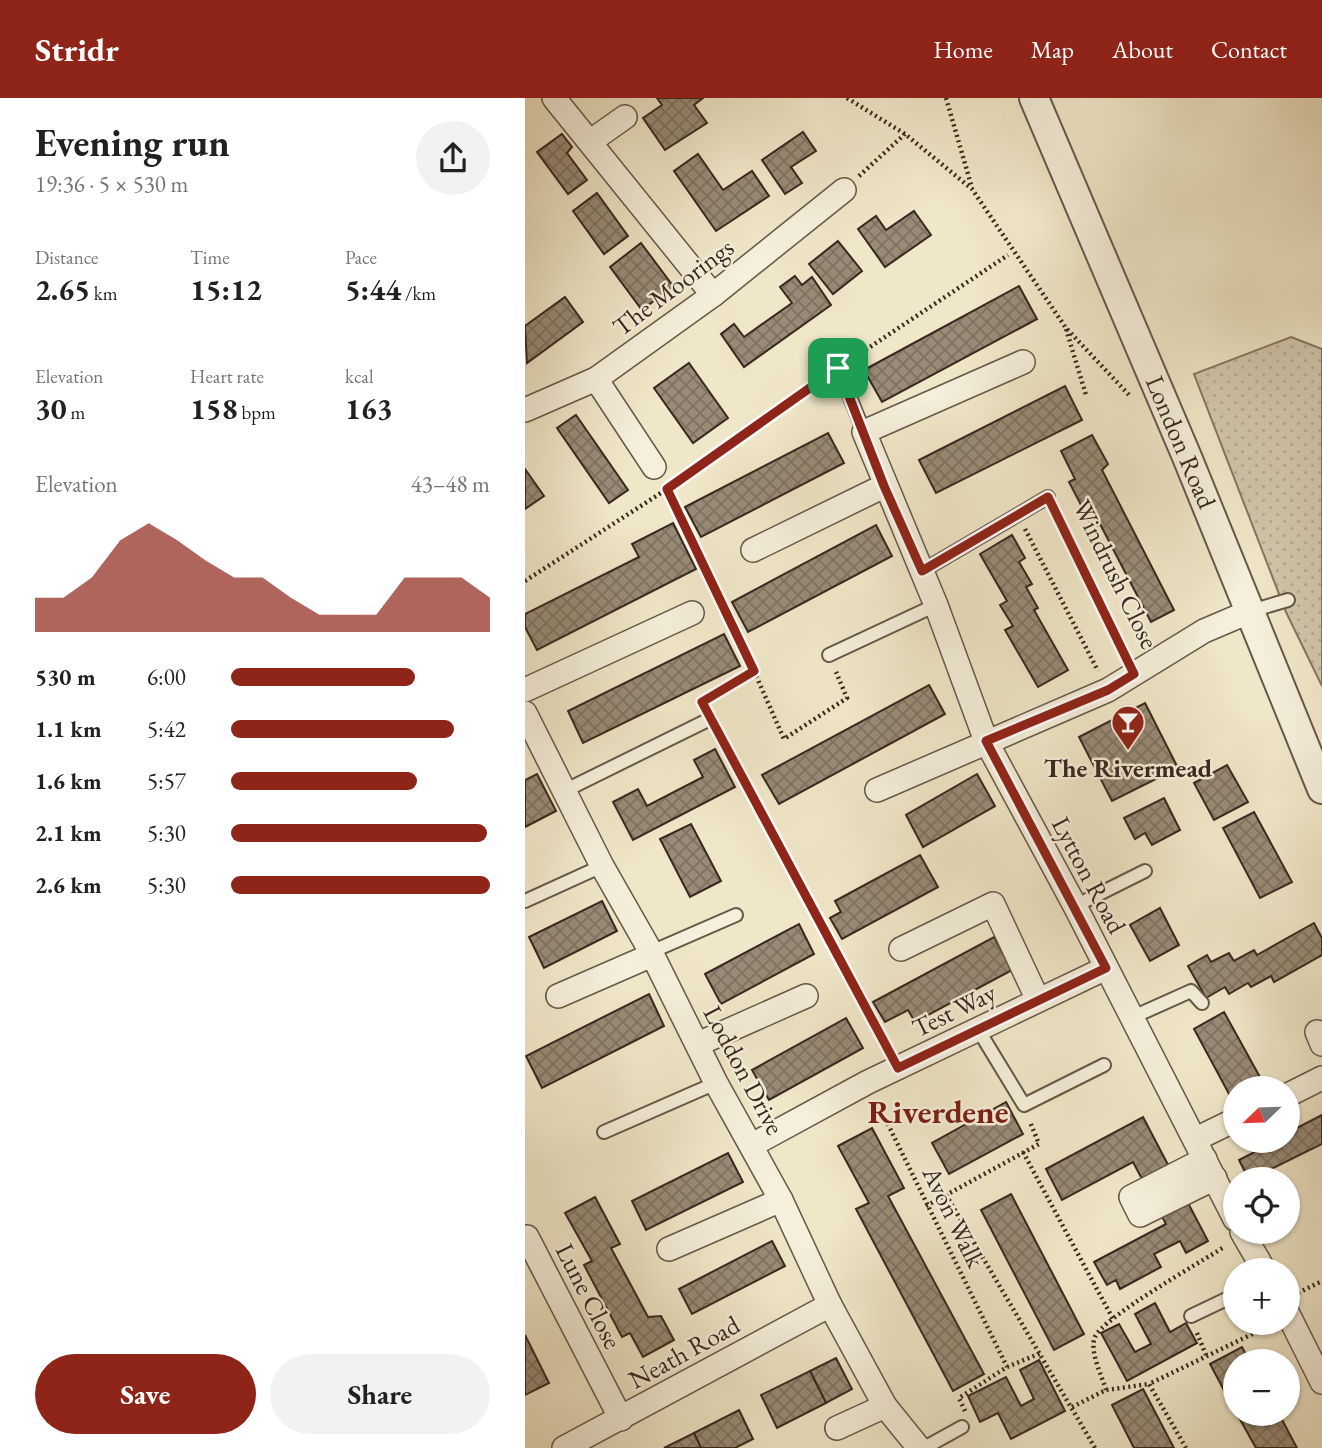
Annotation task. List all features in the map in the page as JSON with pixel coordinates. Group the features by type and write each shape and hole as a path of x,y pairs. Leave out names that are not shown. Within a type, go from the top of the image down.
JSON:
{"street":[{"path":"554,98 713,295"},
{"name":"London Road","path":"1034,98 1251,611 1322,789"},
{"path":"591,141 625,117"},
{"name":"The Moorings","path":"525,410 596,379 713,295 844,190"},
{"path":"864,432 1023,362"},
{"path":"596,379 654,467"},
{"name":"Lytton Road","path":"864,432 884,486 936,605 986,741 1075,906 1223,1194"},
{"path":"753,550 884,486"},
{"name":"Windrush Close","path":"877,790 1108,690 1204,631 1251,611"},
{"path":"525,690 692,613"},
{"name":"Loddon Drive","path":"525,713 533,751 564,791 602,866 652,953 716,1083 781,1200 830,1305 885,1406 921,1448"},
{"path":"901,949 993,904 1038,1000"},
{"path":"558,996 652,953"},
{"name":"Test Way","path":"752,1145 868,1082 1106,968"},
{"path":"698,1045 806,996"},
{"path":"1300,1089 1322,1078"},
{"path":"1205,1159 1223,1136"},
{"path":"669,1249 781,1200"},
{"name":"Lune Close","path":"527,1237 621,1419"},
{"name":"Neath Road","path":"569,1447 830,1305"},
{"path":"1299,1335 1320,1376"},
{"path":"837,1428 885,1406"}],"lane":[{"path":"838,368 864,432"},
{"path":"922,571 1048,497"},
{"path":"1251,611 1288,600"},
{"path":"829,655 936,605"},
{"path":"564,791 710,719"},
{"path":"525,901 602,866"},
{"path":"1075,906 1145,871"},
{"path":"652,953 736,915"},
{"path":"1133,1017 1191,991 1202,1003"},
{"path":"979,1031 1024,1105 1104,1065"},
{"path":"604,1132 716,1083"},
{"path":"1191,1316 1223,1301"},
{"path":"921,1448 962,1427"}],"path":[{"path":"847,98 905,134 972,189 1066,328 1138,404"},
{"path":"946,98 972,189"},
{"path":"844,190 905,134"},
{"path":"525,581 667,489 838,368 1008,255"},
{"path":"1066,328 1086,395"},
{"path":"667,489 784,739 847,698 829,655"},
{"name":"Windrush Close","path":"1048,497 1134,674"},
{"path":"1018,515 1108,690"},
{"path":"754,671 702,702 898,1068"},
{"name":"Avon Walk","path":"868,1082 926,1206 1007,1367"},
{"path":"926,1206 1039,1144"},
{"path":"1023,1152 1113,1319"},
{"path":"946,1195 1095,1448"},
{"path":"1107,1390 1093,1347 1095,1335 1113,1319 1223,1240"},
{"path":"1300,1292 1322,1281"},
{"path":"1072,1407 1107,1390 1149,1384 1251,1335"},
{"path":"962,1427 966,1413 959,1398 1007,1367 1041,1353"},
{"path":"1149,1384 1186,1448"}],"shaded area":[{"path":"1291,337 1322,349 1322,686 1286,612 1194,374"}],"building":[{"path":"657,98 703,98 694,105 707,123 665,150 643,118 662,105"},
{"path":"803,132 816,151 791,167 802,183 785,194 762,160"},
{"path":"562,134 572,147 567,153 587,180 568,194 537,152"},
{"path":"698,154 723,190 752,171 769,196 716,231 674,171"},
{"path":"597,193 628,236 604,254 573,211"},
{"path":"914,211 931,235 885,267 858,229 876,216 886,230"},
{"path":"838,241 862,271 833,294 809,264"},
{"path":"641,243 673,286 642,310 610,267"},
{"path":"795,276 802,285 812,277 831,305 744,367 721,334 734,324 744,337 792,303 780,287"},
{"path":"1019,286 1037,319 882,402 864,370"},
{"path":"565,297 583,322 527,363 525,326"},
{"path":"689,363 728,418 693,443 654,388"},
{"path":"1065,386 1082,420 936,493 919,460"},
{"path":"576,415 628,490 609,503 557,428"},
{"path":"828,433 844,463 701,537 685,507"},
{"path":"1092,435 1108,464 1102,470 1174,610 1151,622 1100,524 1093,528 1069,482 1075,479 1061,451"},
{"path":"525,469 544,496 525,509"},
{"path":"673,523 696,569 537,650 525,627 525,614 639,557 632,544"},
{"path":"876,525 892,556 748,632 732,602"},
{"path":"1012,535 1025,558 1019,562 1032,584 1026,587 1038,608 1034,610 1068,670 1038,687 1005,630 1013,626 1000,605 1007,601 980,554"},
{"path":"724,634 740,666 583,743 568,711"},
{"path":"929,685 945,714 779,804 762,775"},
{"name":"The Rivermead","path":"1145,703 1178,768 1112,801 1079,737"},
{"path":"715,749 735,787 633,840 613,802 638,789 647,806 703,777 694,760"},
{"path":"1227,765 1248,802 1214,820 1194,783"},
{"path":"537,774 556,811 525,827 525,780"},
{"path":"977,774 995,806 923,847 906,815"},
{"path":"1164,798 1180,830 1152,845 1145,833 1135,839 1124,818"},
{"path":"1254,812 1292,882 1260,898 1223,828"},
{"path":"691,824 721,881 690,897 660,839"},
{"path":"920,855 938,887 842,939 830,918 841,912 835,901"},
{"path":"602,901 617,931 544,968 529,937"},
{"path":"1160,908 1179,945 1150,961 1130,925"},
{"path":"1314,923 1322,938 1322,955 1274,982 1271,976 1251,987 1248,983 1229,994 1225,987 1206,998 1188,966 1207,955 1211,962 1229,953 1234,961 1254,950 1257,955"},
{"path":"799,924 814,954 721,1004 705,974"},
{"path":"994,937 1012,970 915,1022 908,1010 885,1022 873,1002"},
{"path":"649,994 664,1026 542,1088 526,1056"},
{"path":"1224,1012 1259,1076 1223,1076 1223,1083 1194,1029"},
{"path":"846,1018 863,1048 769,1100 752,1070"},
{"path":"1006,1102 1023,1134 949,1174 932,1143"},
{"path":"1322,1115 1322,1144 1275,1167 1242,1167 1239,1160 1253,1153 1300,1153 1300,1126"},
{"path":"1143,1117 1208,1241 1186,1253 1180,1241 1154,1254 1161,1267 1120,1289 1116,1280 1107,1285 1094,1262 1166,1224 1133,1162 1062,1200 1046,1169"},
{"path":"872,1128 904,1188 888,1196 984,1374 953,1391 856,1209 869,1203 838,1146"},
{"path":"728,1153 743,1182 646,1230 632,1201"},
{"path":"1011,1194 1084,1334 1054,1350 981,1210"},
{"path":"595,1197 620,1244 611,1248 648,1317 661,1316 674,1340 643,1357 630,1333 622,1337 584,1265 592,1261 565,1213"},
{"path":"772,1241 785,1266 692,1314 679,1289"},
{"path":"1155,1303 1170,1332 1186,1323 1197,1343 1127,1381 1101,1333 1119,1324 1135,1352 1151,1344 1135,1314"},
{"path":"525,1335 549,1383 525,1395"},
{"path":"1223,1357 1223,1388 1210,1364"},
{"path":"836,1358 852,1389 826,1403 810,1371"},
{"path":"1039,1360 1065,1411 1011,1439 998,1413 980,1422 968,1396 1006,1377 1021,1406 1034,1399 1020,1370"},
{"path":"810,1371 826,1403 777,1428 761,1395"},
{"path":"1143,1389 1174,1448 1134,1448 1112,1405"},
{"path":"739,1410 753,1439 735,1448 701,1448 694,1433"},
{"path":"1244,1426 1285,1426 1297,1448 1256,1448"},
{"path":"694,1433 701,1448 664,1448"}],"place":[{"name":"The Rivermead","path":"1128,752"}],"district":[{"name":"Riverdene","path":"938,1111"}],"route":[{"path":"838,368 884,486 922,571 1048,497 1134,674 1108,690 986,741 1106,968 898,1068 702,702 754,671 667,489 838,368"}]}
